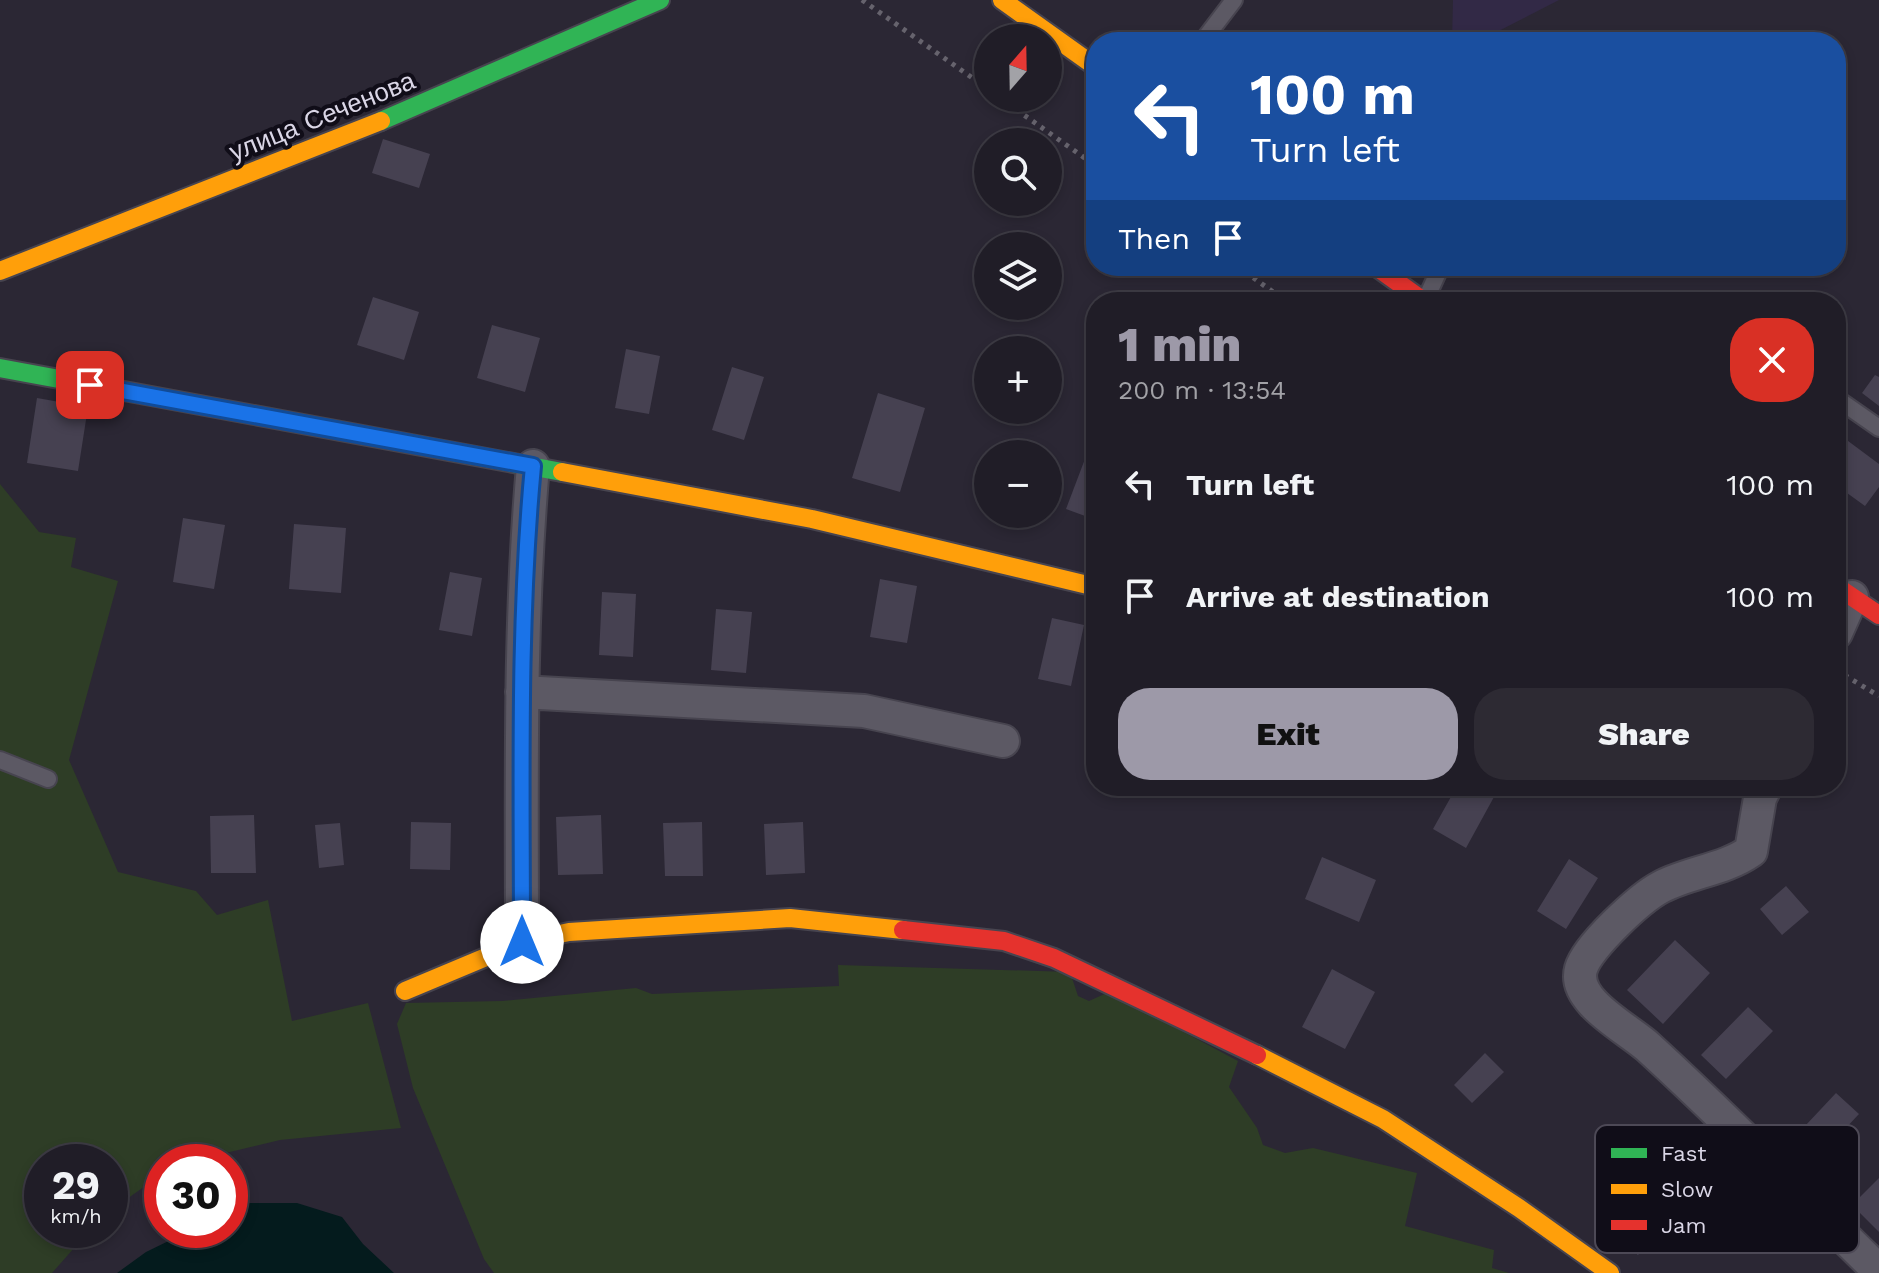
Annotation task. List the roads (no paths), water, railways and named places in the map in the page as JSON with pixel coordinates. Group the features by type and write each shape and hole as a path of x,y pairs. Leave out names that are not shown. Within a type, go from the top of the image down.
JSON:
{"street":[{"name":"улица Сеченова","path":"0,271 330,143 660,0"},
{"path":"1002,0 1086,60"},
{"path":"1389,276 1411,292"},
{"path":"0,368 812,519 1086,585"},
{"path":"522,942 525,551 533,466"},
{"path":"1846,593 1879,615"},
{"path":"522,692 864,711 1003,741"},
{"path":"1730,1125 1645,1044 1589,1000 1579,985 1581,969 1588,954 1648,896 1660,887 1739,860 1751,851 1761,796"},
{"path":"405,991 522,942 569,932 790,918 1004,941 1054,958 1219,1035 1383,1119 1519,1208 1610,1273"},
{"path":"1859,1251 1879,1271"}],"lane":[{"path":"1210,32 1234,0"},
{"path":"1846,405 1879,428"},
{"path":"0,760 48,779"}]}
